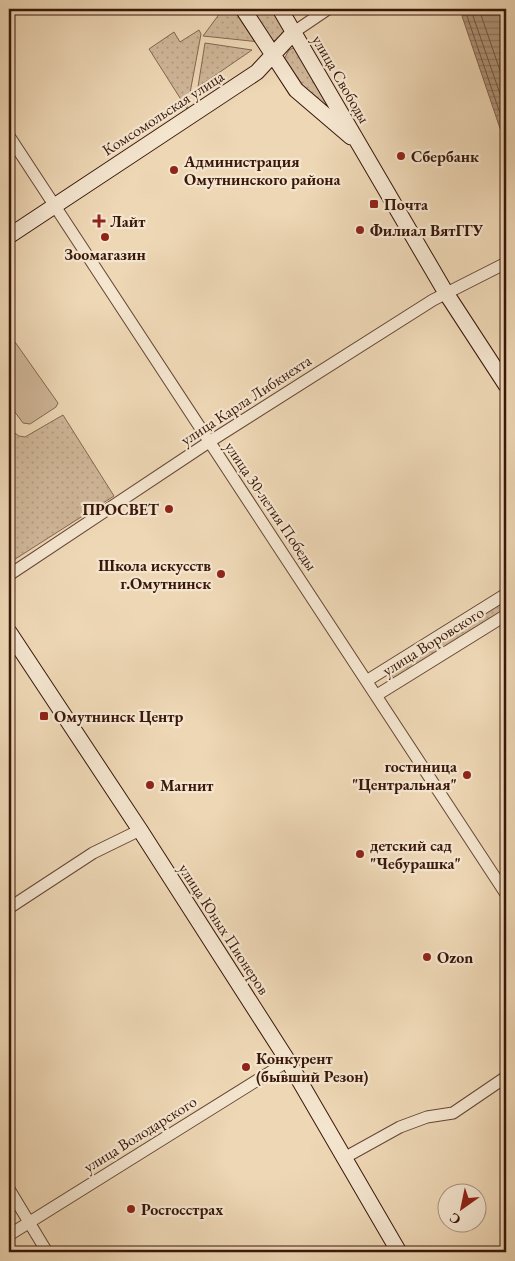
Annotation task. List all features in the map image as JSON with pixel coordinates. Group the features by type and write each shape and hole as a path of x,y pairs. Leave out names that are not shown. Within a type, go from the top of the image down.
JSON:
{"main road":[{"name":"улица Свободы","path":"242,9 296,90 357,140"},
{"name":"улица Свободы","path":"280,9 446,293 506,385"},
{"name":"Комсомольская улица","path":"9,236 258,72 294,32"},
{"name":"улица Юных Пионеров","path":"9,632 140,830 288,1061 399,1252"}],"street":[{"name":"Комсомольская улица","path":"294,32 328,9"},
{"name":"улица 30-летия Победы","path":"9,136 209,442 378,695 506,894"},
{"name":"улица Карла Либкнехта","path":"9,575 209,442 446,293 506,263"},
{"path":"368,680 506,594"},
{"name":"улица Воровского","path":"378,695 506,615"},
{"path":"9,908 93,853 140,830"},
{"name":"улица Володарского","path":"9,1235 288,1061"},
{"path":"344,1158 400,1127 427,1117 453,1113 506,1077"},
{"path":"9,1189 47,1252"}],"shaded area":[{"path":"223,9 238,9 260,42 203,36"},
{"path":"247,9 277,9 290,29 279,39 270,42"},
{"path":"199,30 201,34 187,109 149,49 174,32 180,42"},
{"path":"205,43 252,50 198,87"},
{"path":"295,47 330,109 297,83 283,61 289,50"},
{"path":"9,340 15,342 58,403 56,407 30,424 23,423 9,404"},
{"path":"63,415 114,496 9,563 9,429 19,436 25,437"},
{"path":"506,598 506,609 394,679 389,671"}],"water":[{"path":"463,9 506,9 506,146 462,16"}],"place":[{"name":"Сбербанк","path":"401,156"},
{"name":"Администрация Омутнинского района","path":"174,170"},
{"name":"Почта","path":"374,204"},
{"name":"Лайт","path":"99,221"},
{"name":"Филиал ВятГГУ","path":"360,230"},
{"name":"Зоомагазин","path":"105,237"},
{"name":"ПРОСВЕТ","path":"169,509"},
{"name":"Школа искусств г.Омутнинск","path":"221,574"},
{"name":"Омутнинск Центр","path":"44,716"},
{"name":"гостиница \"Центральная\"","path":"467,775"},
{"name":"Магнит","path":"150,785"},
{"name":"детский сад \"Чебурашка\"","path":"360,854"},
{"name":"Ozon","path":"427,957"},
{"name":"Конкурент (бывший Резон)","path":"246,1067"},
{"name":"Росгосстрах","path":"131,1209"}]}
